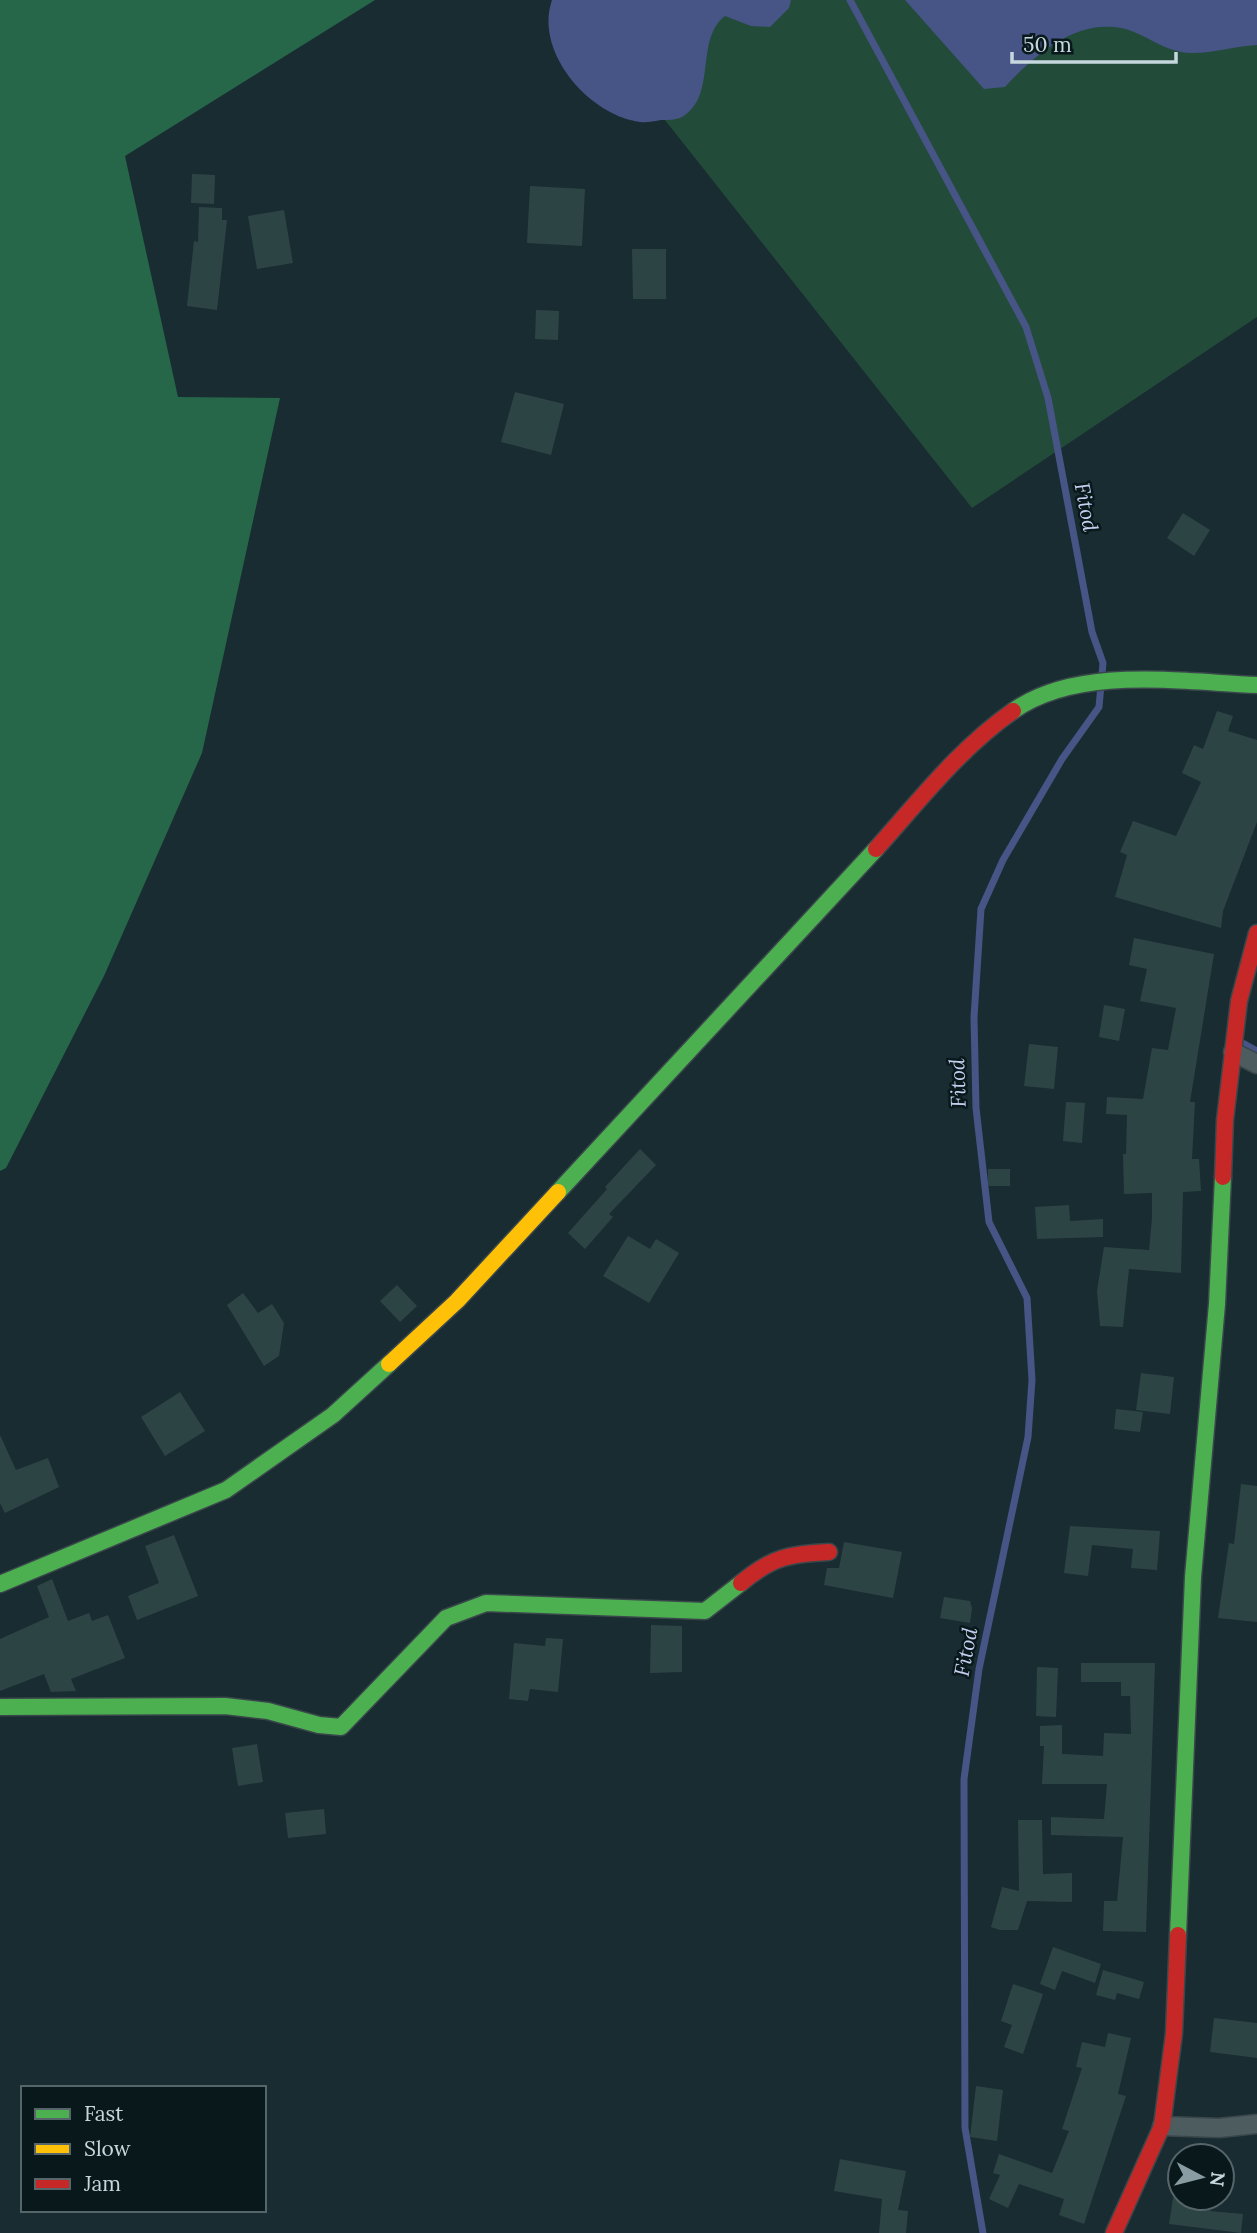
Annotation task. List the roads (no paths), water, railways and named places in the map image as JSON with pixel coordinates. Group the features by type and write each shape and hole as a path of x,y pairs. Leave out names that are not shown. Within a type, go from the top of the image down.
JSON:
{"street":[{"path":"0,1584 226,1490 332,1415 457,1301 990,727 1024,703 1048,692 1103,680 1257,685"},
{"path":"1114,2233 1162,2126 1174,2033 1185,1841 1193,1577 1217,1304 1225,1120 1239,1001 1257,933"},
{"path":"1233,1052 1257,1064"},
{"path":"0,1707 172,1704 260,1710 319,1728 341,1727 446,1618 486,1603 705,1611 727,1598 759,1567 787,1555 829,1552"},
{"path":"1162,2126 1219,2128 1257,2124"}],"water":[{"path":"552,0 791,0 789,8 770,27 751,26 725,16 710,39 700,96 693,108 680,118 640,122 621,117 602,107 570,78 558,59 551,40 548,20"},
{"path":"905,0 1257,0 1257,45 1192,53 1173,50 1121,28 1087,29 1056,42 1029,63 1005,87 984,89"}],"waterway":[{"name":"Fitod","path":"850,0 1026,327 1048,398 1092,632 1103,663 1099,707 1062,759 1003,860 981,909 974,1017 976,1108 989,1222 1027,1298 1032,1380 1028,1437 979,1669 964,1779 965,2128 983,2233"},
{"path":"1239,1041 1257,1051"}]}
